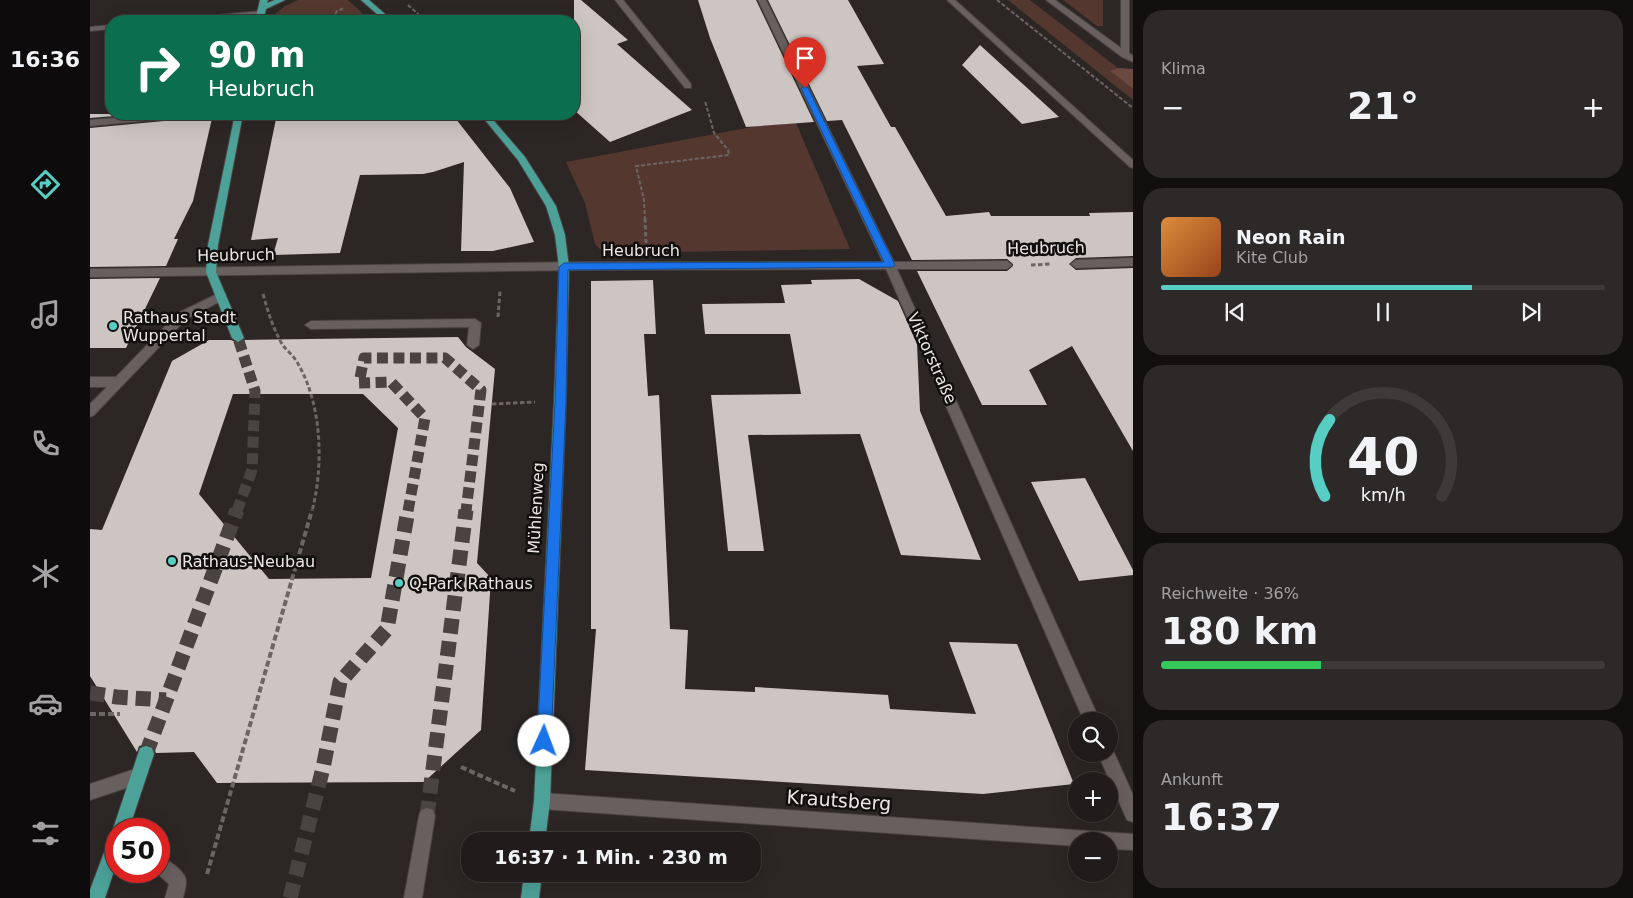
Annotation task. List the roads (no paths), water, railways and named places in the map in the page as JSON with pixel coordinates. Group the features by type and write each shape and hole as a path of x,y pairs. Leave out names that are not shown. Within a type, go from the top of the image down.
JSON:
{"main road":[{"path":"262,11 281,0"},
{"path":"365,0 382,15"},
{"path":"238,120 213,245 211,272 238,338"},
{"name":"Mühlenweg","path":"489,120 522,159 550,206 560,235 564,267 560,402 542,801 538,832"},
{"path":"125,818 146,754"},
{"path":"96,898 105,873"},
{"path":"530,898 532,882"}],"street":[{"path":"619,0 688,86"},
{"name":"Viktorstraße","path":"762,0 890,265 1088,712"},
{"path":"951,0 1133,165"},
{"path":"1050,0 1133,60"},
{"path":"1124,54 1126,0"},
{"path":"227,15 262,11"},
{"path":"90,29 105,28"},
{"path":"90,123 122,120"},
{"name":"Heubruch","path":"1076,264 1133,262"},
{"name":"Heubruch","path":"90,273 647,266 1006,265"},
{"path":"90,412 182,316 221,296"},
{"path":"311,324 475,323 473,345"},
{"path":"90,382 118,382"},
{"path":"1110,762 1133,814"},
{"path":"90,792 138,776"},
{"name":"Krautsberg","path":"542,801 1133,842"},
{"path":"413,898 427,816"}],"tunnel":[{"path":"237,511 252,470 255,391 238,338"},
{"path":"408,511 425,418 391,382 359,383 364,358 445,358 481,390 466,511"},
{"path":"146,754 237,510"},
{"path":"290,898 323,768 340,682 387,629 408,510"},
{"path":"427,816 466,510"},
{"path":"90,693 117,697 166,700"}],"place":[{"name":"Rathaus Stadt Wuppertal","path":"113,326"},
{"name":"Rathaus-Neubau","path":"172,561"},
{"name":"Q-Park Rathaus","path":"399,583"}]}
